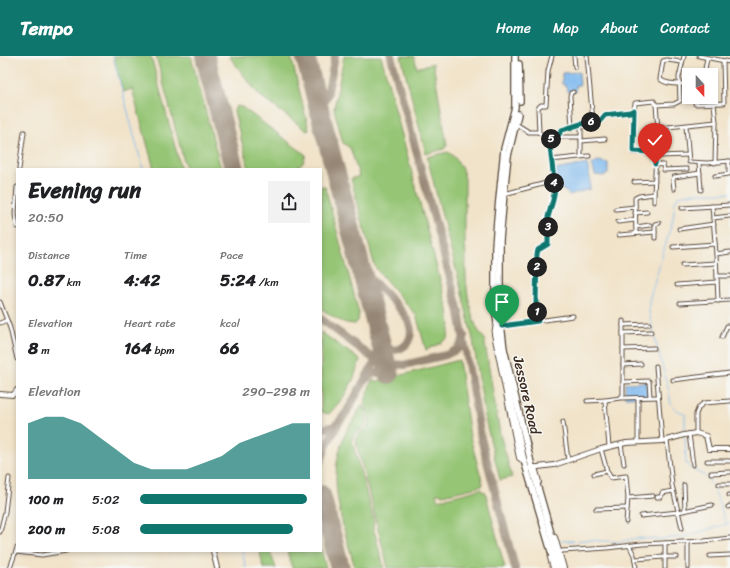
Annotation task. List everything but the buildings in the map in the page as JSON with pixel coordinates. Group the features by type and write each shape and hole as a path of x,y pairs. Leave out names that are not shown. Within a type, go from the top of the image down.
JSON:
{"highway":[{"path":"515,56 516,107 504,149 497,220 494,283 501,354 524,462 531,468"},
{"name":"Jessore Road","path":"519,56 520,98 516,124 508,156 500,240 499,324 531,468 561,568"},
{"path":"556,554 556,568"}],"street":[{"path":"539,133 538,108 541,105 546,105 548,71 552,56"},
{"path":"574,56 575,66"},
{"path":"587,56 593,122"},
{"path":"656,105 674,104 680,101 679,84 684,56"},
{"path":"700,56 730,62"},
{"path":"705,68 706,58"},
{"path":"679,84 660,80 662,62 667,60 682,62"},
{"path":"718,104 724,103 723,61"},
{"path":"724,80 730,80"},
{"path":"572,128 570,96 573,92"},
{"path":"688,155 658,156 652,152 633,151 635,103 654,101 656,105 658,128 716,122"},
{"path":"714,104 716,122 715,162"},
{"path":"557,137 562,130 581,124 600,121 608,114 630,112 634,110"},
{"path":"516,124 526,131 539,133 549,139 557,137 605,139"},
{"path":"581,124 581,156"},
{"path":"686,126 689,162 699,163 730,161 729,174 715,176"},
{"path":"19,168 24,132"},
{"path":"538,321 536,303 537,254 538,250 548,244 548,217 555,194 549,139"},
{"path":"654,202 656,154"},
{"path":"551,160 588,156"},
{"path":"699,163 701,190"},
{"path":"655,164 664,165 664,170 688,169"},
{"path":"674,189 674,177 700,173"},
{"path":"504,194 554,181"},
{"path":"634,182 655,181"},
{"path":"636,233 636,197 654,194"},
{"path":"16,200 16,220"},
{"path":"682,208 730,205"},
{"path":"712,206 718,301"},
{"path":"616,209 635,207"},
{"path":"635,213 647,212"},
{"path":"713,218 730,216"},
{"path":"618,222 635,220"},
{"path":"655,238 655,224 659,223"},
{"path":"679,229 714,224"},
{"path":"636,227 650,225"},
{"path":"619,235 655,232"},
{"path":"674,247 715,244"},
{"path":"716,254 730,252"},
{"path":"682,265 716,263"},
{"path":"717,276 730,276"},
{"path":"677,285 717,282"},
{"path":"680,304 730,300"},
{"path":"0,302 7,320 16,355"},
{"path":"499,324 538,321 573,316"},
{"path":"0,323 7,320"},
{"path":"620,398 623,394 623,321"},
{"path":"623,325 649,324"},
{"path":"722,337 727,326 730,326"},
{"path":"623,333 651,332"},
{"path":"623,349 654,348"},
{"path":"623,365 641,364"},
{"path":"656,366 658,397 664,441 673,491 682,528"},
{"path":"673,380 730,373"},
{"path":"623,382 648,381 650,397"},
{"path":"0,394 12,395 16,391"},
{"path":"587,401 658,397"},
{"path":"638,398 638,442"},
{"path":"606,400 609,446"},
{"path":"696,433 696,414 699,407 704,403 730,400"},
{"path":"563,422 568,460"},
{"path":"531,468 554,465 609,446 638,442 664,441 686,434 696,433 706,436 709,449 730,449"},
{"path":"686,434 694,465"},
{"path":"621,444 624,464"},
{"path":"601,449 607,471 611,478 626,476 628,498 626,522"},
{"path":"707,461 730,461"},
{"path":"594,474 607,471"},
{"path":"711,473 730,472"},
{"path":"0,532 5,512 9,478"},
{"path":"719,484 730,484"},
{"path":"684,485 685,510"},
{"path":"657,497 661,497 662,493 673,491"},
{"path":"628,498 653,496"},
{"path":"641,516 678,512 712,505"},
{"path":"596,510 627,508"},
{"path":"553,568 550,558 562,551 730,538"},
{"path":"688,542 688,568"},
{"path":"665,543 665,568"},
{"path":"629,545 635,559 636,568"},
{"path":"10,568 16,552 42,555 60,552"},
{"path":"213,552 216,568"},
{"path":"556,554 564,568"},
{"path":"710,556 730,555"},
{"path":"635,559 677,557"}],"green space":[{"path":"113,56 151,56 181,168 154,168 132,89 123,92"},
{"path":"156,56 191,56 221,168 186,168"},
{"path":"229,56 291,56 309,130 307,131 259,95"},
{"path":"344,56 381,56 448,310 450,324 448,338 426,350 416,315 377,270 374,264 351,179 359,176 351,150 343,143 334,109"},
{"path":"401,56 414,56 417,68 433,63 447,145 444,149 426,154"},
{"path":"236,106 242,107 306,155 303,163 296,168 249,168 234,110"},
{"path":"448,152 459,164 465,179 465,246 468,292 473,318 476,326 484,338 500,434 512,477 500,480 486,423 473,340 427,157"},
{"path":"322,186 325,186 359,313 358,321 355,324 350,324 333,317 322,309"},
{"path":"322,333 360,360 353,380 343,398 329,414 322,412"},
{"path":"459,360 470,437 483,484 482,486 443,495 439,493 436,494 438,500 481,489 482,492 485,491 505,568 388,568 355,438 370,424 365,402 371,382 374,380 375,382"},
{"path":"362,405 367,421 365,426 353,436 352,440 374,521 373,527 384,568 355,568 339,506 336,474 338,458 344,437"},
{"path":"260,552 270,552 276,568 263,568"},
{"path":"287,552 322,552 326,568 292,568"}],"water":[{"path":"579,72 580,85 576,85 575,92 567,91 566,86 562,84 562,73"},
{"path":"598,161 608,163 608,174 603,176 595,175 592,164"},
{"path":"587,164 590,177 590,189 569,195 565,191 558,188 554,170"},
{"path":"647,382 648,397 625,397 625,383"}],"waterway":[{"path":"113,56 143,168"},
{"path":"685,433 685,414 675,409 671,404 668,387 652,328 649,312 649,301 673,219 675,202 678,196 694,193 730,193"},
{"path":"685,436 686,463 689,467 708,478 717,497 726,524"},
{"path":"562,541 589,540 620,542 636,538 659,539 683,537 730,523"},
{"path":"242,552 246,568"}],"taxiway":[{"path":"313,86 318,97 325,99 327,96 335,56"},
{"path":"391,56 459,312 481,438 515,568"},
{"path":"356,251 361,266 366,273 372,281 395,303 407,318 410,326 411,333 409,340 406,345 401,348 395,350 389,349 383,345 378,337"},
{"path":"322,320 385,367 395,368"},
{"path":"380,343 386,357 395,364 404,365 446,355 458,349 464,336"},
{"path":"322,458 326,446 339,422 346,413 376,360 379,353 379,339"},
{"path":"368,378 373,374 392,369"},
{"path":"322,429 332,427 338,423"}],"runway":[{"path":"205,56 234,168"},
{"path":"305,56 389,374"},
{"path":"322,499 340,568"}],"route":[{"path":"502,326 538,321 536,303 537,254 540,248 544,248 548,244 548,217 555,194 549,139 557,137 562,130 581,124 600,121 605,115 633,112 634,110 633,152 655,152 655,164"}]}
